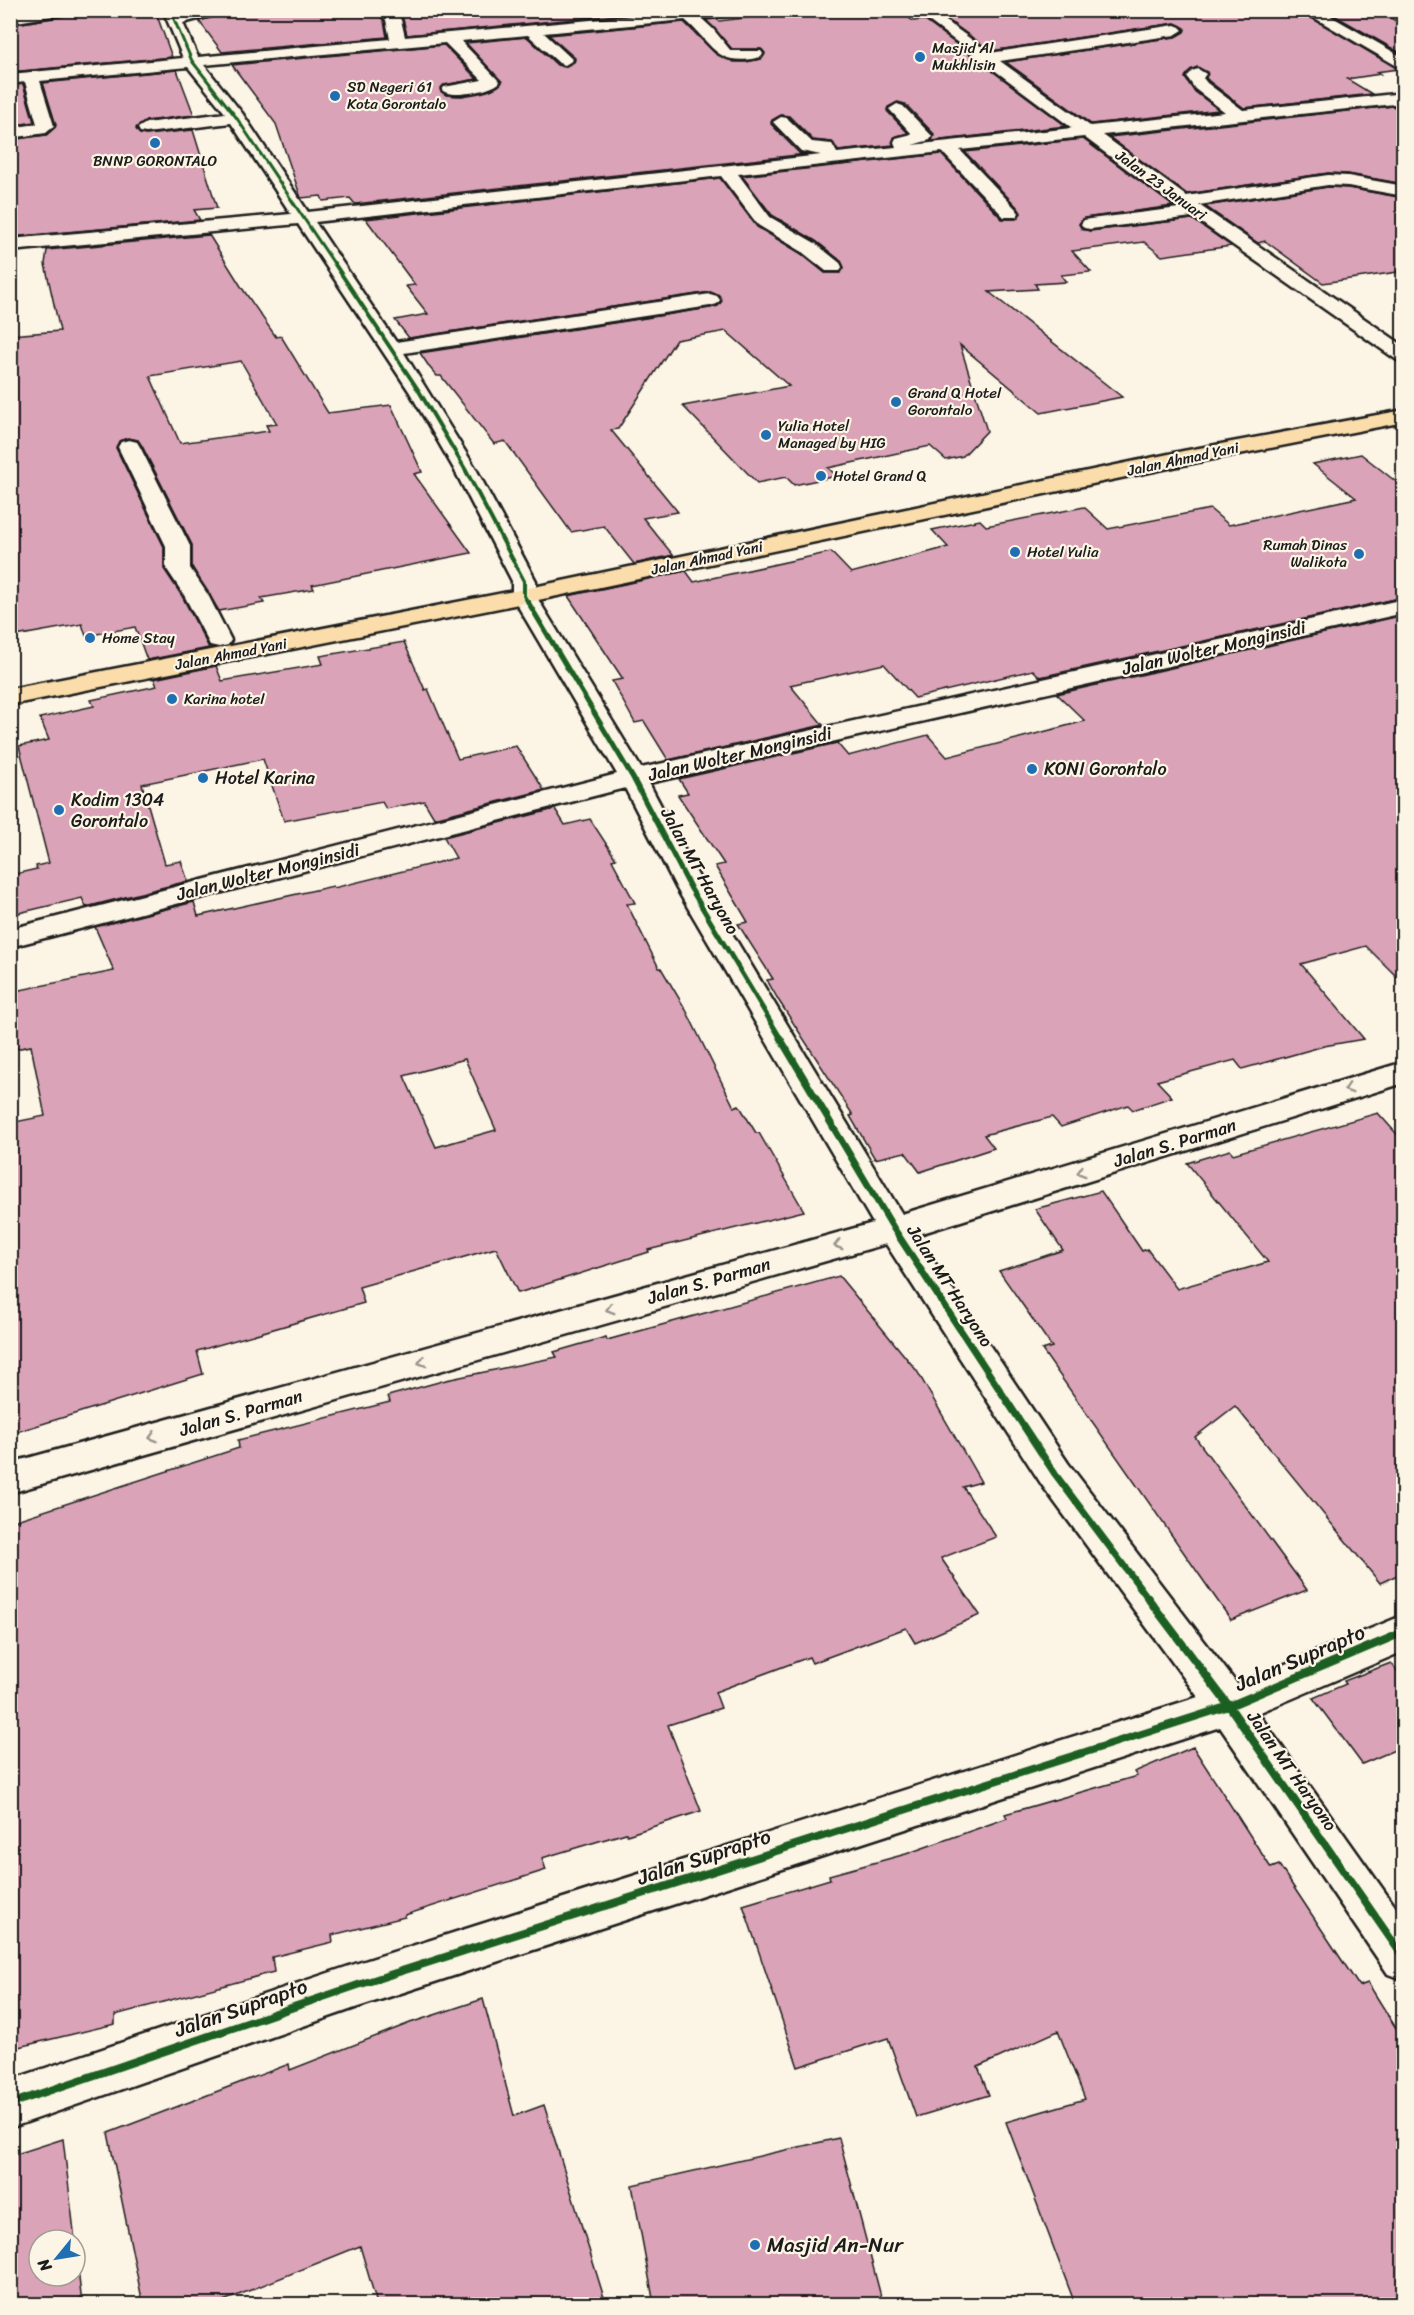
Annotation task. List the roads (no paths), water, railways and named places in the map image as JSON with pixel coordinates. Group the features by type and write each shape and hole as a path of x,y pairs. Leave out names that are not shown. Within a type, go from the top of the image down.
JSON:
{"highway":[{"name":"Jalan Ahmad Yani","path":"10,697 310,630 524,589 1244,440 1404,403"},
{"name":"Jalan Ahmad Yani","path":"1244,440 1404,416"},
{"name":"Jalan Ahmad Yani","path":"10,681 219,640 310,630"}],"street":[{"path":"10,19 65,10"},
{"path":"172,15 216,10"},
{"path":"384,10 396,23 398,43"},
{"name":"Jalan 23 Januari","path":"921,10 1190,207 1404,356"},
{"path":"1308,10 1404,65"},
{"path":"10,79 532,30 624,15 688,15 735,11"},
{"name":"Jalan MT Haryono","path":"172,15 192,61 236,117 413,383 465,469 524,589 633,778 691,889 894,1229 1055,1474 1228,1706 1404,1958"},
{"path":"688,15 708,32 726,54 735,56 755,54"},
{"path":"532,30 565,60"},
{"path":"987,58 1175,30"},
{"path":"449,38 492,82 482,86 450,90"},
{"path":"1198,74 1195,76 1200,86 1240,116"},
{"path":"10,133 46,126 31,77"},
{"path":"10,245 303,218 726,170 829,154 908,152 1404,98"},
{"path":"897,109 924,136 902,142 908,152"},
{"path":"146,128 236,117"},
{"path":"781,122 809,148 829,154 854,146"},
{"path":"947,147 992,191 1010,213"},
{"path":"726,170 764,221 808,247 832,267"},
{"path":"1090,224 1328,180 1348,181 1404,191"},
{"path":"389,349 710,300"},
{"path":"129,447 178,546 178,568 196,595 219,640"},
{"name":"Jalan Wolter Monginsidi","path":"10,938 633,778 1404,606"},
{"name":"Jalan S. Parman","path":"10,1478 894,1229 1404,1072"},
{"name":"Jalan Suprapto","path":"10,2104 358,1985 1228,1706 1404,1632"}],"place":[{"name":"Masjid Al Mukhlisin","path":"920,57"},
{"name":"SD Negeri 61 Kota Gorontalo","path":"335,96"},
{"name":"BNNP GORONTALO","path":"155,143"},
{"name":"Grand Q Hotel Gorontalo","path":"896,402"},
{"name":"Yulia Hotel Managed by HIG","path":"766,435"},
{"name":"Hotel Grand Q","path":"821,476"},
{"name":"Hotel Yulia","path":"1015,552"},
{"name":"Rumah Dinas Walikota","path":"1359,554"},
{"name":"Home Stay","path":"90,638"},
{"name":"Karina hotel","path":"172,699"},
{"name":"KONI Gorontalo","path":"1032,769"},
{"name":"Hotel Karina","path":"203,778"},
{"name":"Kodim 1304 Gorontalo","path":"59,810"},
{"name":"Masjid An-Nur","path":"755,2245"}]}
